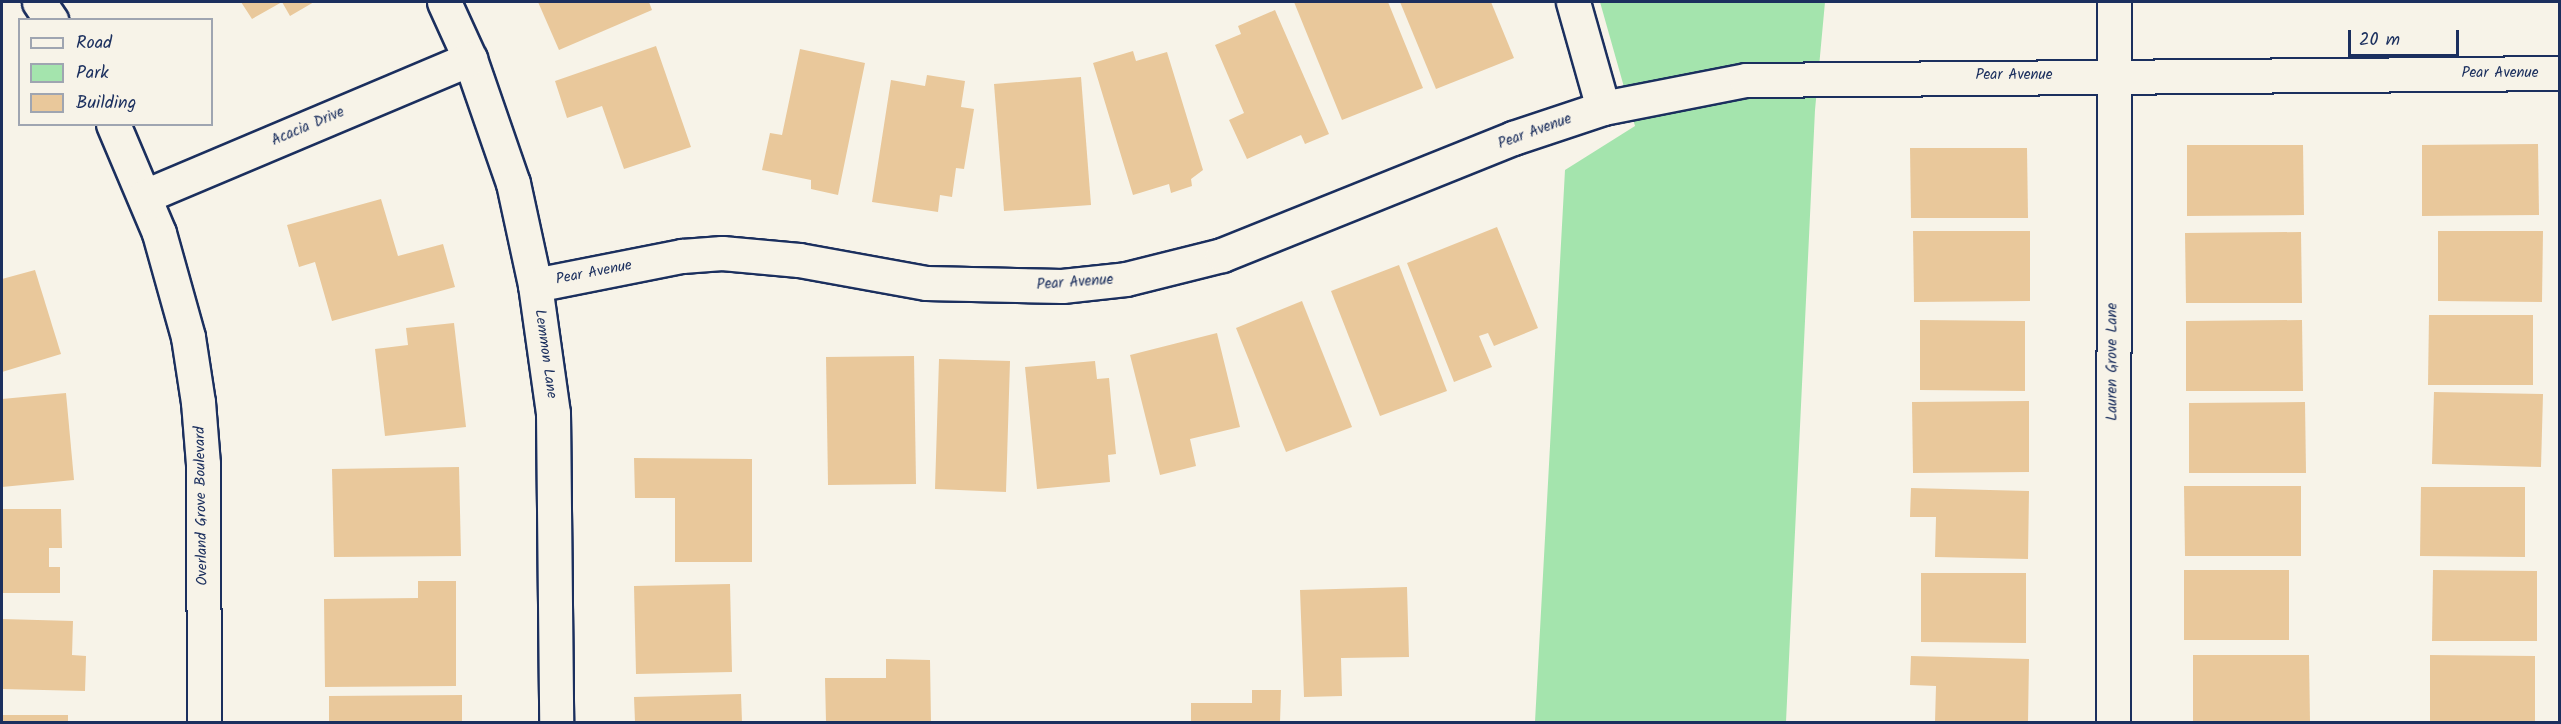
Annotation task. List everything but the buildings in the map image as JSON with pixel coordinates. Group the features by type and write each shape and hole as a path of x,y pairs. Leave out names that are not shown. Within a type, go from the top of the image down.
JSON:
{"street":[{"path":"39,2 50,18"},
{"name":"Lemmon Lane","path":"444,2 470,59 513,183 535,285 553,413 556,723"},
{"path":"1573,2 1603,108"},
{"name":"Lauren Grove Lane","path":"2113,723 2114,2"},
{"name":"Acacia Drive","path":"145,196 470,59"},
{"name":"Pear Avenue","path":"535,285 682,256 723,254 780,257 926,283 1062,286 1125,279 1222,255 1513,138 1603,108 1746,80 2114,75 2559,73"},
{"name":"Overland Grove Boulevard","path":"114,126 145,196 188,337 198,402 204,464 204,723"}],"green space":[{"path":"1600,2 1825,2 1815,110 1786,722 1535,722 1565,170 1635,126"}]}
